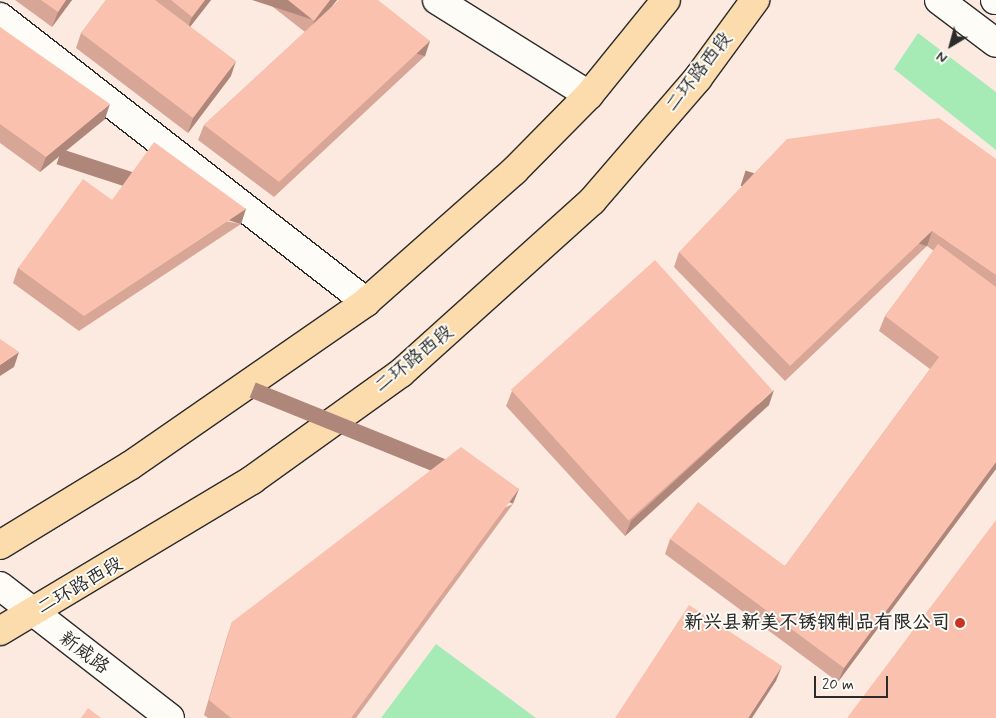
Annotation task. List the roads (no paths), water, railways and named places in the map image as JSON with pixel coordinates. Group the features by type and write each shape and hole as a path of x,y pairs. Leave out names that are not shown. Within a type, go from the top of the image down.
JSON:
{"main road":[{"path":"0,545 131,465 366,302 514,170 589,95 666,0"},
{"name":"二环路西段","path":"0,631 33,614 252,480 401,373 592,200 698,78 755,0"}],"street":[{"path":"437,0 589,95"},
{"path":"939,0 996,43"},
{"path":"0,17 366,302"},
{"name":"新威路","path":"0,586 33,614 170,718"}],"place":[{"name":"新兴县新美不锈钢制品有限公司","path":"960,623"}]}
